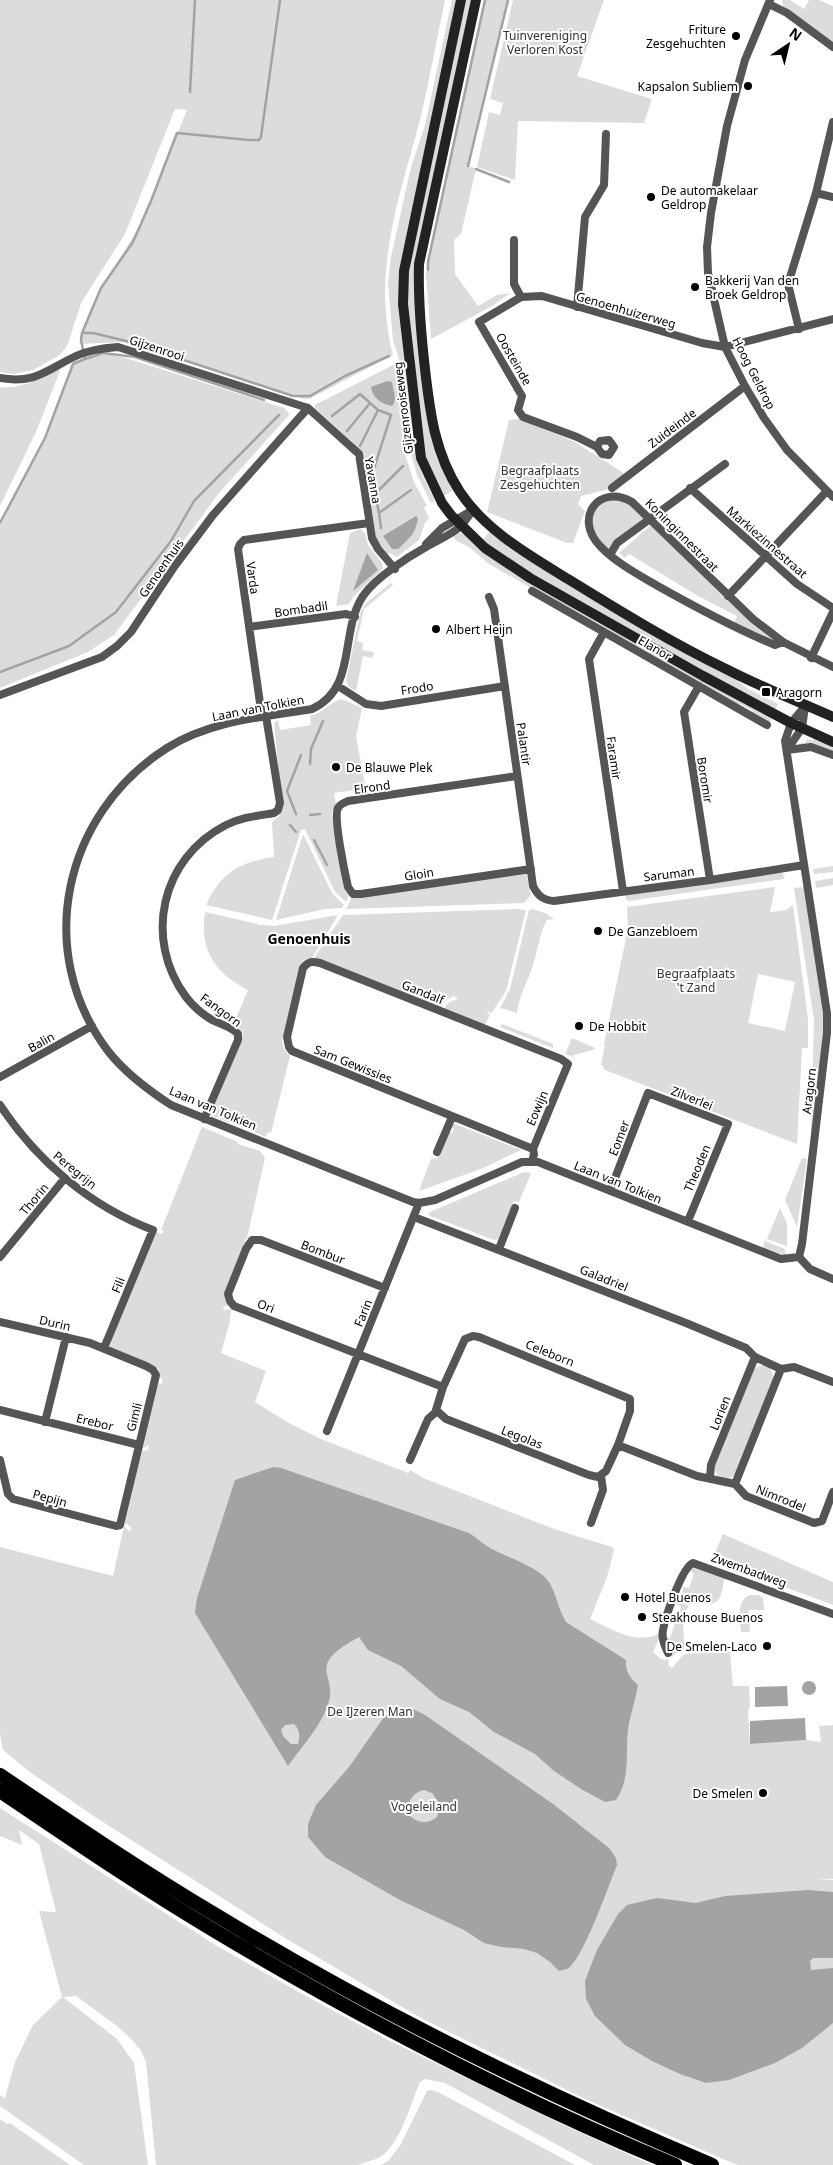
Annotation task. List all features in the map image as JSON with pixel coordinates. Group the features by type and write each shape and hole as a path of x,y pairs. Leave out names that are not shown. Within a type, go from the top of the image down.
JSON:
{"highway":[{"path":"0,1775 104,1845 216,1916 339,1986 472,2055 626,2128 712,2165"},
{"path":"0,1791 98,1858 214,1931 334,2000 562,2115 675,2165"}],"main road":[{"name":"Gijzenrooiseweg","path":"461,0 410,233 403,279 403,304 422,458 442,503 458,522 485,548 530,578 703,676 791,723 833,742"},
{"path":"476,0 419,264 418,294 430,407 436,441 444,462 460,492 474,509 492,527 535,559 628,616 726,670 833,717"}],"street":[{"path":"769,2 833,47"},
{"name":"Hoog Geldrop","path":"769,2 745,60 727,126 711,213 707,247 708,273 725,347 745,386 764,418 787,450 830,494"},
{"path":"799,329 788,284 816,193 833,122"},
{"path":"576,307 585,217 604,185 606,134"},
{"path":"816,193 833,197"},
{"path":"514,240 514,284 521,297"},
{"name":"Genoenhuizerweg","path":"521,297 542,296 702,343 725,347"},
{"name":"Oosteinde","path":"521,297 479,322 522,396 518,410 523,417 577,437 597,447"},
{"path":"725,347 833,319"},
{"name":"Gijzenrooi","path":"0,378 17,381 42,375 78,355 102,348 118,347 308,408"},
{"name":"Zuideinde","path":"612,488 745,386"},
{"name":"Yavanna","path":"308,408 359,454 372,538 378,549 395,568"},
{"name":"Genoenhuis","path":"0,695 102,656 117,646 131,632 174,567 213,515 308,408"},
{"path":"610,555 617,543 725,464"},
{"name":"Markiezinnestraat","path":"690,488 797,584 833,608"},
{"path":"728,596 764,556 830,494"},
{"name":"Koninginnestraat","path":"783,642 775,645 737,629 648,580 610,555 592,536 588,520 594,504 602,499 615,496 626,498 641,508 728,596 783,642 811,658 833,667"},
{"path":"338,686 355,616 364,595 372,586 395,568 474,509"},
{"name":"Varda","path":"264,717 238,549 240,544 244,540 369,523"},
{"name":"Elanor","path":"532,591 767,726"},
{"name":"Palantir","path":"489,597 494,609 517,776 531,869 537,895"},
{"path":"811,658 833,612"},
{"name":"Bombadil","path":"249,627 346,614 355,616"},
{"name":"Faramir","path":"604,632 589,659 623,891"},
{"name":"Frodo","path":"338,686 366,704 381,706 504,686"},
{"name":"Laan van Tolkien","path":"338,686 328,699 312,710 223,724 202,730 168,747 129,778 100,812 72,876 66,919 69,965 80,1000 92,1026 109,1052 142,1084 172,1105 419,1203"},
{"name":"Boromir","path":"699,686 684,712 710,880"},
{"path":"787,750 802,728 805,706"},
{"name":"Aragorn","path":"799,1257 830,1033 785,741 791,723 805,706"},
{"name":"Fangorn","path":"204,1119 238,1040 238,1034 236,1031 213,1020 197,1008 175,979 164,948 162,927 164,908 168,889 177,870 198,844 228,824 248,817 274,813 279,808 264,717"},
{"path":"787,750 811,747 833,755"},
{"name":"Elrond","path":"342,854 337,811 344,803 517,776"},
{"name":"Gloin","path":"342,854 348,887 351,892 357,894 531,869"},
{"name":"Saruman","path":"537,895 545,900 554,901 804,865"},
{"name":"Gandalf","path":"295,1003 303,968 312,961 561,1059 568,1064"},
{"name":"Sam Gewissies","path":"295,1003 287,1037 292,1051 533,1149"},
{"name":"Balin","path":"0,1077 92,1026"},
{"name":"Eowijn","path":"532,1162 533,1149 568,1064"},
{"name":"Zilverlei","path":"648,1092 728,1124"},
{"name":"Eomer","path":"610,1191 648,1092"},
{"name":"Peregrijn","path":"0,1105 13,1125 36,1151 66,1178 108,1209 153,1230"},
{"path":"437,1152 452,1117"},
{"name":"Theoden","path":"688,1221 728,1124"},
{"path":"419,1203 434,1200 522,1162 532,1162"},
{"name":"Laan van Tolkien","path":"532,1162 547,1166 781,1259 799,1257"},
{"name":"Thorin","path":"0,1258 66,1178"},
{"name":"Farin","path":"327,1431 419,1203"},
{"path":"499,1249 515,1208"},
{"name":"Galadriel","path":"414,1217 746,1348 755,1357 781,1369 794,1367 833,1382"},
{"name":"Fili","path":"104,1348 153,1230"},
{"name":"Bombur","path":"252,1240 261,1240 385,1288"},
{"name":"Ori","path":"252,1240 246,1249 229,1290 228,1298 231,1304 358,1354"},
{"path":"799,1257 810,1269 833,1279"},
{"name":"Durin","path":"0,1322 104,1348"},
{"name":"Celeborn","path":"443,1387 464,1339 473,1336 480,1337 627,1397 631,1401 631,1406 618,1445"},
{"path":"45,1422 66,1337"},
{"name":"Gimli","path":"104,1348 155,1372 156,1379 122,1523"},
{"path":"358,1354 443,1387 436,1405 437,1411 428,1419 410,1460"},
{"name":"Lorien","path":"710,1477 711,1465 755,1357"},
{"path":"591,1523 603,1490 601,1476 606,1471 618,1445 698,1476 710,1477 735,1484 781,1369"},
{"name":"Erebor","path":"0,1410 139,1445"},
{"name":"Legolas","path":"437,1411 454,1422 589,1475 601,1476"},
{"name":"Pepijn","path":"0,1460 8,1494 13,1499 116,1526 122,1523"},
{"name":"Nimrodel","path":"735,1484 746,1496 814,1523 822,1521 833,1492"},
{"name":"Zwembadweg","path":"668,1653 662,1632 683,1576 688,1566 693,1563 833,1614"}],"green space":[{"path":"0,0 445,0 421,116 391,234 385,293 387,324 393,355 309,399 303,399 123,342 79,344 99,291 138,229 187,110 175,109 125,234 81,303 68,344 58,356 33,370 14,374 0,372"},
{"path":"452,0 458,0 402,260 413,442 421,472 435,501 431,503 417,475 409,447 404,375 393,340 388,283 391,257 411,167 425,125"},
{"path":"464,0 473,0 421,239 426,409 455,489 444,496 424,451 405,275"},
{"path":"484,0 507,0 469,166 476,169 461,234 454,240 455,274 478,306 497,295 510,293 492,306 431,339 426,276 427,261"},
{"name":"Tuinvereniging Verloren Kost","path":"513,0 604,0 577,76 652,99 644,123 518,121 515,180 477,167 489,112 500,115 503,103 490,99"},
{"path":"782,0 790,0 804,9 809,0 819,0 833,6 833,42 783,7"},
{"path":"106,354 126,358 284,408 289,415 219,493 114,635 88,652 0,688 0,526 44,438 73,361"},
{"path":"393,365 397,366 404,451 414,482 427,506 424,507 429,518 425,523 419,540 397,557 390,553 388,555 377,542 363,456 351,441 315,408 315,405","holes":["387,381 394,392 395,403 381,383"]},
{"path":"57,370 60,371 36,432 0,506 0,387 22,385"},
{"name":"Begraafplaats Zesgehuchten","path":"520,419 575,442 625,474 606,490 581,496 578,504 585,511 573,543 567,543 487,512 509,420"},
{"path":"608,500 626,500 646,516 609,551 599,541 593,526 595,508"},
{"path":"651,525 729,602 773,640 734,623 737,616 698,596 629,554 625,558 619,553"},
{"path":"360,529 365,533 368,545 382,563 383,569 354,596 349,604 336,606 350,533"},
{"path":"489,532 515,552 605,605 725,670 748,689 778,704 775,711 514,565 482,541"},
{"path":"456,533 468,536 773,716 769,724 752,714 753,711 740,704 738,706 489,564 469,547 457,541 452,535"},
{"path":"391,583 393,585 364,609 357,641 363,643 362,650 374,652 372,658 363,656 356,691 349,687 346,681 360,613 366,603"},
{"path":"342,699 362,708 356,736 365,785 363,789 334,793 336,804 332,813 344,888 349,895 346,902 335,892 305,829 301,830 272,920 206,905 218,885 232,871 251,862 274,857 272,822 279,816 282,807 274,723 278,720 280,730 311,725 310,716"},
{"path":"815,736 833,743 833,753 800,745 802,742 805,744 807,739 813,741"},
{"path":"303,834 332,893 344,905 342,908 325,909 276,920"},
{"path":"833,866 833,872 814,874 813,869"},
{"path":"783,872 784,879 628,901 625,895"},
{"path":"526,873 531,895 524,903 346,909 352,897"},
{"path":"833,878 833,885 816,888 815,881"},
{"name":"Begraafplaats 't Zand","path":"775,887 770,912 786,910 793,905 808,1019 808,1048 802,1048 797,1144 605,1070 601,1064 628,929 627,907","holes":["758,974 795,982 785,1031 748,1023"]},
{"path":"804,887 824,1021 824,1037 811,1134 814,1020 794,888"},
{"path":"532,909 545,913 554,919 547,920 542,931 533,965 519,1001 517,1013 500,1008 510,989 529,910"},
{"path":"526,910 506,991 493,1011 491,1013 486,1012 490,1015 484,1026 444,1010 447,1004 454,1000 456,1001 457,998 453,996 443,1002 441,1009 314,958 343,915"},
{"path":"205,912 261,925 274,926 338,915 312,958 304,960 300,966 282,1042 285,1051 290,1056 271,1133 268,1132 266,1137 210,1115 241,1041 243,1034 234,1023 248,990 227,976 212,959 207,949 205,938"},
{"path":"502,1024 553,1044 553,1048 500,1027"},
{"path":"572,1038 595,1048 571,1056 565,1054"},
{"path":"453,1123 521,1150 481,1169 419,1191 431,1159 437,1158 448,1131 452,1133 454,1129 450,1127"},
{"name":"De IJzeren Man","path":"202,1127 238,1142 238,1144 260,1151 265,1158 247,1238 244,1241 247,1241 225,1295 229,1306 224,1306 223,1310 231,1309 230,1321 221,1353 266,1371 255,1402 287,1422 321,1439 408,1473 410,1470 423,1478 557,1530 612,1547 614,1550 607,1577 590,1619 632,1637 650,1637 659,1634 660,1637 653,1652 661,1659 669,1660 668,1665 672,1668 684,1654 730,1652 733,1686 749,1686 750,1744 806,1740 821,1742 819,1726 833,1725 833,1879 816,1879 833,1880 833,2165 738,2165 732,2163 583,2098 421,2018 285,1938 95,1817 30,1772 3,1750 0,1734 0,1547 113,1576 124,1526 130,1532 131,1527 125,1523 142,1451 148,1450 149,1445 143,1448 158,1383 162,1384 162,1378 159,1377 159,1369 110,1347 111,1341 154,1231 162,1234 164,1231 161,1230"},
{"path":"802,1158 807,1159 797,1227 785,1200"},
{"path":"524,1172 531,1173 519,1202 514,1201 499,1239 494,1240 428,1215 430,1212"},
{"path":"780,1208 787,1224 787,1246 767,1239"},
{"path":"765,1241 785,1249 786,1256 763,1247"},
{"path":"764,1365 770,1368 774,1377 736,1474 729,1479 719,1477 715,1471 715,1464 754,1368"},
{"path":"723,1534 833,1582 833,1605 712,1560"},
{"path":"694,1566 725,1576 718,1601 709,1604 693,1602 692,1596 682,1593 683,1587 689,1588 694,1573 689,1571"},
{"path":"749,1595 758,1595 763,1598 764,1610 749,1610 750,1632 741,1632 740,1606"},
{"path":"677,1602 689,1606 683,1615 684,1648 671,1657 667,1638 670,1638 681,1607 676,1604"},
{"path":"0,1808 217,1946 297,1991 384,2038 559,2123 652,2165 594,2165 445,2083 425,2079 420,2082 395,2141 383,2155 374,2160 358,2165 156,2165 146,2062 141,2051 117,2026 76,1996 63,1997 117,2039 134,2063 148,2165 84,2165 0,2106 0,2095 5,2098 15,2062 33,2025 62,1997 39,1911 56,1912 39,1844 19,1830 22,1845 0,1836"},
{"path":"431,2090 575,2165 381,2165 389,2160 401,2144 427,2091"},
{"path":"0,2119 7,2124 10,2123 70,2165 0,2165"}],"shaded area":[{"path":"387,381 392,382 394,392 395,401 392,406 378,400 373,394 371,387"},
{"path":"416,516 418,518 416,528 411,535 398,549 392,549 383,536"},
{"path":"367,553 378,570 353,591"},
{"path":"273,1467 281,1468 469,1533 489,1547 531,1567 544,1577 552,1587 566,1622 626,1660 626,1668 638,1685 629,1723 626,1773 621,1791 616,1800 605,1802 581,1789 554,1771 535,1754 494,1732 469,1712 440,1699 401,1666 368,1650 359,1637 342,1647 328,1662 326,1668 330,1694 326,1710 317,1726 288,1766 195,1613 197,1598 235,1480","holes":["294,1724 299,1733 298,1744 291,1744 283,1736 281,1730 285,1725"]},
{"path":"806,1681 812,1681 816,1688 812,1695 806,1695 802,1691 802,1685"},
{"path":"787,1686 788,1706 755,1707 755,1687"},
{"path":"398,1708 411,1708 425,1715 553,1804 609,1848 616,1858 617,1865 588,1938 573,1963 567,1969 559,1971 537,1953 524,1949 484,1943 464,1930 400,1900 325,1857 308,1837 308,1824 316,1805 349,1767 384,1717","holes":["424,1790 432,1793 440,1804 437,1817 433,1820 422,1822 408,1814 409,1802 416,1793"]},
{"path":"805,1718 806,1740 750,1744 750,1721"},
{"path":"808,1890 833,1892 833,1958 813,1958 810,1961 811,1970 833,1968 833,2023 802,2048 775,2063 729,2080 706,2083 652,2061 625,2045 595,2016 586,1999 585,1981 597,1950 618,1914 627,1905 657,1898 696,1903 725,1896"}],"waterway":[{"path":"190,92 195,0"},
{"path":"264,400 135,357 103,353 85,359 81,340 82,333 101,288 133,242 177,133 249,140 259,140 261,137 280,0"},
{"path":"428,270 428,262 485,0"},
{"path":"468,166 508,0"},
{"path":"476,169 509,182"},
{"path":"82,333 93,333 126,341 293,396 310,396 345,376 389,356"},
{"path":"0,523 45,438 73,364 85,359"},
{"path":"332,416 360,394 370,403"},
{"path":"347,431 370,403 378,410"},
{"path":"360,446 378,410 391,415 371,478 375,494"},
{"path":"0,672 69,646 116,612 171,541 194,501 279,415"},
{"path":"379,513 375,494 403,466"},
{"path":"381,528 379,513 411,490"},
{"path":"310,764 311,749 323,721"},
{"path":"296,814 287,791 301,755"},
{"path":"310,815 320,814"},
{"path":"290,825 296,832"},
{"path":"314,840 327,865"}],"place":[{"name":"Friture Zesgehuchten","path":"736,36"},
{"name":"Kapsalon Subliem","path":"748,86"},
{"name":"De automakelaar Geldrop","path":"651,197"},
{"name":"Bakkerij Van den Broek Geldrop","path":"695,287"},
{"name":"Albert Heijn","path":"436,629"},
{"name":"Aragorn","path":"766,692"},
{"name":"De Blauwe Plek","path":"336,767"},
{"name":"De Ganzebloem","path":"598,931"},
{"name":"De Hobbit","path":"579,1026"},
{"name":"Hotel Buenos","path":"625,1597"},
{"name":"Steakhouse Buenos","path":"642,1617"},
{"name":"De Smelen-Laco","path":"767,1646"},
{"name":"De Smelen","path":"763,1793"}],"district":[{"name":"Genoenhuis","path":"309,938"}],"park label":[{"name":"Vogeleiland","path":"424,1806"}]}
